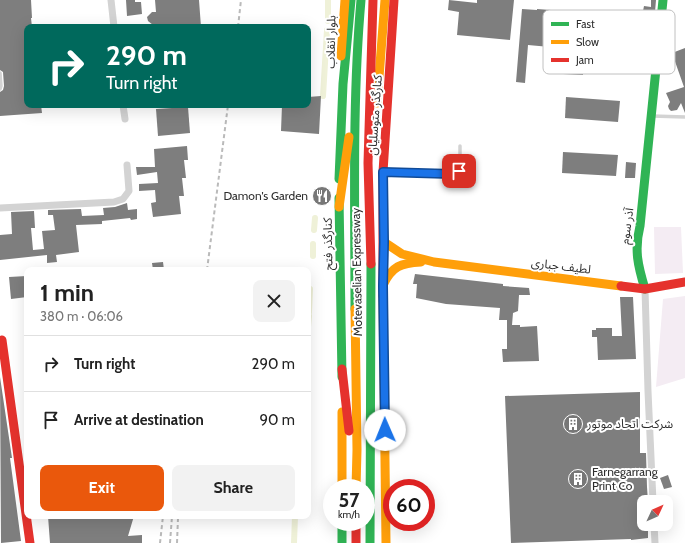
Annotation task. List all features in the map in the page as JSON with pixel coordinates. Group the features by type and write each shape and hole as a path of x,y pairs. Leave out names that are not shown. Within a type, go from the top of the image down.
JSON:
{"main road":[{"name":"بلوار انقلاب","path":"343,84 341,52 345,0"},
{"name":"کنارگذر فتح","path":"342,479 342,369 338,168 350,0"},
{"name":"Motevaselian Expressway","path":"355,479 357,450 355,359 356,92 358,33 361,0"},
{"name":"Motevaselian Expressway","path":"370,543 371,261 368,221 373,0"},
{"path":"371,261 374,241 377,103 385,0"},
{"name":"کنارگذر متوسلیان","path":"386,543 383,172 394,0"},
{"name":"آذر سوم","path":"662,10 663,0"},
{"name":"آذر سوم","path":"645,289 635,252 640,226 656,74"},
{"path":"339,207 356,92"},
{"path":"384,242 401,254 434,262"},
{"path":"383,286 388,274 400,265 409,263 434,262"},
{"name":"لطیف جباری","path":"434,262 645,289 685,282"},
{"path":"2,340 24,500"},
{"path":"342,369 349,432 351,479"},
{"path":"27,519 30,543"},
{"path":"342,531 342,543"},
{"path":"356,531 356,543"}],"street":[{"path":"111,0 114,24"},
{"path":"123,108 125,120"},
{"path":"0,208 114,202 123,199 129,191 127,166"},
{"name":"آذر سوم","path":"645,289 653,495"},
{"path":"654,531 655,543"}],"lane":[{"path":"0,73 0,89"},
{"path":"652,116 685,117"},
{"path":"383,172 457,174 460,167 460,146"}],"shaded area":[{"path":"654,227 681,227 683,273 655,274"},
{"path":"685,296 685,378 656,387 663,299"}],"building":[{"path":"0,0 31,0 32,24 24,24 24,108 41,108 42,113 0,116 0,92 3,90 4,86 3,72 0,70"},
{"path":"126,0 141,2 142,14 127,16"},
{"path":"155,0 199,0 201,24 152,24 148,21 147,17 152,12 156,12"},
{"path":"449,0 477,3 477,0 514,0 510,40 457,35 459,12 448,10"},
{"path":"651,0 656,0 655,10 643,10 644,6 651,7"},
{"path":"522,9 551,10 543,10 543,46 528,45 525,83 516,82"},
{"path":"685,48 685,113 681,103 677,110 671,111 668,106 670,102 666,93 684,87 675,62 675,52"},
{"path":"321,96 319,134 281,131 282,108 311,108 311,97"},
{"path":"566,97 620,101 618,122 565,118"},
{"path":"188,108 190,133 158,136 156,109"},
{"path":"187,146 188,160 184,160 186,178 182,178 184,196 179,196 181,214 153,217 151,203 156,202 155,190 139,191 139,184 158,183 157,172 137,175 136,167 155,167 154,149"},
{"path":"563,152 618,155 616,176 562,173"},
{"path":"626,162 636,163 635,178 625,178"},
{"path":"127,203 128,210 137,209 137,219 131,220 130,218 102,221 102,224 76,225 79,252 56,255 57,262 47,263 47,255 0,260 0,235 12,234 11,212 34,211 35,228 31,228 33,250 44,249 42,231 55,230 53,215 48,215 48,210 81,209 82,216 104,215 103,208 115,207"},
{"path":"163,262 164,267 153,267 152,263"},
{"path":"415,274 529,288 530,295 519,295 518,311 513,313 512,325 520,325 520,327 537,326 539,361 503,362 502,349 507,349 507,320 499,320 500,308 446,304 416,298 417,284 413,284"},
{"path":"24,276 24,297 11,299 9,277"},
{"path":"620,297 633,297 636,359 598,360 597,337 592,337 592,330 596,330 596,328 612,328 612,336 622,336"},
{"path":"0,377 12,458 10,458 21,541 1,543"},
{"path":"640,392 640,453 646,453 648,495 637,495 637,531 648,531 648,538 631,540 511,543 505,396"},
{"path":"668,475 672,487 664,489 660,478"},
{"path":"48,519 133,519 128,536 142,535 142,543 50,543"}],"waterway":[{"path":"328,0 328,21"},
{"path":"323,96 327,30"},
{"path":"314,230 315,218"},
{"path":"313,244 313,256"},
{"path":"294,543 295,519"}],"railway":[{"path":"238,24 241,0"},
{"path":"207,267 228,108"},
{"path":"160,543 163,519"},
{"path":"170,543 172,519"},
{"path":"177,543 178,519"}],"traffic: fast":[{"path":"339,179 343,84 351,0"},
{"path":"355,309 355,115 361,0"},
{"path":"662,10 663,0"},
{"path":"645,289 640,273 637,243 655,74"},
{"path":"339,198 342,377"},
{"path":"370,543 371,264"},
{"path":"342,531 342,543"}],"traffic: slow":[{"path":"341,56 345,0"},
{"path":"377,103 385,0"},
{"path":"339,207 349,137"},
{"path":"384,242 402,254 434,262 621,286"},
{"path":"383,285 390,274 398,267 408,263 421,262"},
{"path":"383,296 386,543"},
{"path":"355,309 356,479"},
{"path":"342,412 342,479"}],"traffic: jam":[{"path":"371,264 368,163 373,0"},
{"path":"383,296 383,172 394,0"},
{"path":"621,286 645,289 685,282"},
{"path":"2,340 24,500"},
{"path":"342,369 349,431"},
{"path":"27,519 30,543"},
{"path":"356,531 356,543"}],"place":[{"name":"Damon's Garden","path":"322,196"},
{"name":"شرکت اتحاد موتور","path":"573,424"},
{"name":"Farnegarrang Print Co","path":"578,479"}],"route":[{"path":"385,430 383,172 457,174 459,171"}]}
